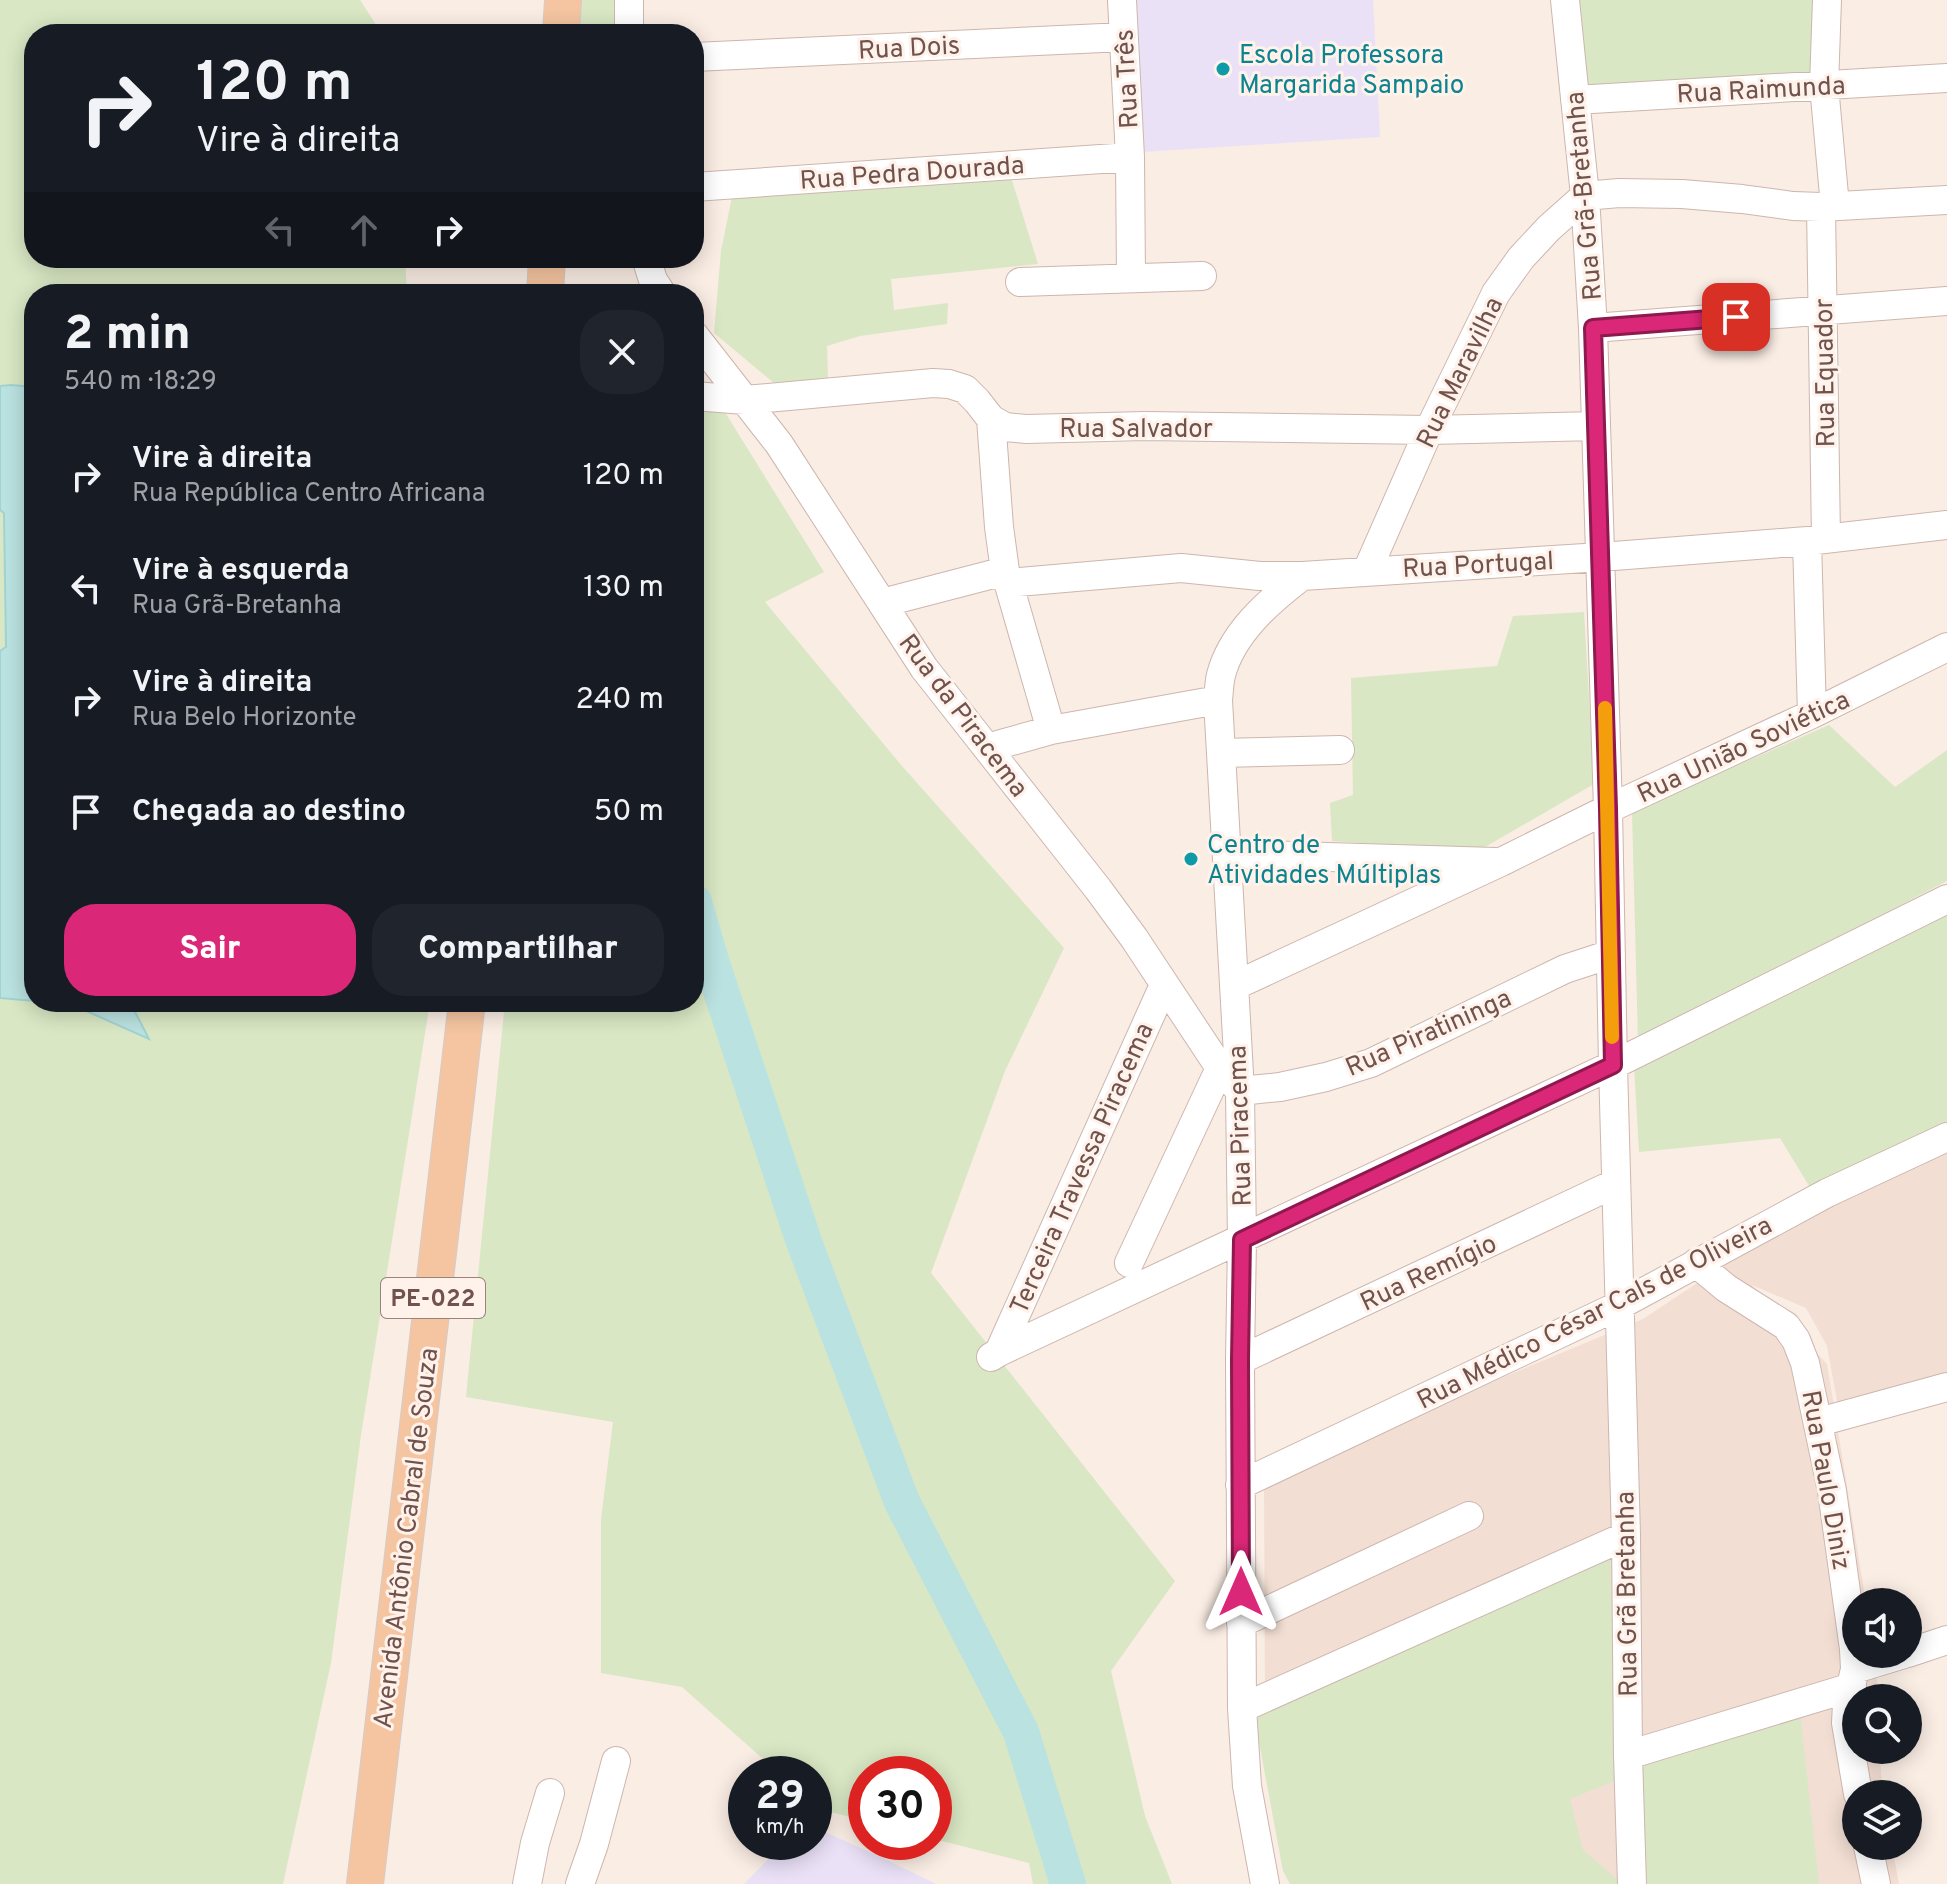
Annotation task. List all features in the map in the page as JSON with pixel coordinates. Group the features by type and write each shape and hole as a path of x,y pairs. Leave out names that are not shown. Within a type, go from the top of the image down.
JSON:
{"main road":[{"path":"562,24 563,0"},
{"name":"Avenida Antônio Cabral de Souza","path":"365,1884 466,1012"}],"street":[{"path":"629,0 629,24"},
{"name":"Rua Três","path":"1122,0 1130,157 1131,278"},
{"name":"Rua Grã-Bretanha","path":"1565,0 1585,196 1593,328 1620,1305"},
{"name":"Rua Equador","path":"1812,714 1809,655 1828,207 1824,86 1827,0"},
{"name":"Rua Dois","path":"704,57 1124,37"},
{"name":"Rua Raimunda","path":"1575,100 1947,78"},
{"name":"Rua Pedra Dourada","path":"704,186 1130,157"},
{"path":"1585,196 1682,194 1828,207 1947,200"},
{"name":"Rua Maravilha","path":"1367,571 1429,430 1496,293 1521,258 1585,196"},
{"path":"1020,282 1202,276"},
{"path":"1593,328 1947,301"},
{"name":"Rua da Piracema","path":"704,348 779,444 924,668 1098,889 1220,1068 1240,1091"},
{"path":"704,397 745,400 933,383 965,389 991,419 999,527 1007,577 1051,730"},
{"name":"Rua Salvador","path":"991,419 1005,427 1026,429 1145,426 1429,430 1596,426"},
{"name":"Rua Portugal","path":"882,603 1007,577 1181,568 1260,576 1302,576 1816,540 1947,525"},
{"name":"Rua Piracema","path":"1265,1884 1247,1786 1242,1708 1240,1091 1218,700 1220,677 1238,640 1269,604 1302,576"},
{"name":"Rua União Soviética","path":"1234,986 1501,862 1947,647"},
{"path":"987,748 1051,730 1218,700"},
{"path":"1222,753 1340,750"},
{"path":"1228,854 1501,862"},
{"path":"1242,1240 1613,1065 1947,899"},
{"name":"Rua Piratininga","path":"1240,1091 1280,1087 1371,1063 1565,969 1611,954"},
{"name":"Terceira Travessa Piracema","path":"1164,985 995,1354 1242,1240"},
{"path":"1129,1263 1220,1068"},
{"name":"Rua Médico César Cals de Oliveira","path":"1240,1485 1620,1305 1827,1193 1947,1137"},
{"name":"Rua Remígio","path":"1240,1360 1616,1183"},
{"name":"Rua Paulo Diniz","path":"1696,1263 1726,1288 1786,1326 1796,1340 1805,1363 1832,1491 1854,1649 1854,1678 1846,1723 1856,1780"},
{"name":"Rua Grã Bretanha","path":"1620,1305 1632,1884"},
{"path":"1819,1422 1947,1387"},
{"path":"1241,1623 1469,1516"},
{"path":"1242,1708 1626,1536"},
{"path":"1922,1648 1947,1640"},
{"path":"1628,1755 1854,1678 1875,1668"},
{"path":"580,1884 616,1761"},
{"path":"527,1884 550,1793"},
{"path":"1871,1860 1876,1884"}],"shaded area":[{"path":"1137,0 1373,0 1380,137 1142,152"},
{"path":"1947,1149 1947,1377 1838,1406 1827,1346 1806,1308 1752,1285 1827,1364 1864,1588 1842,1588 1842,1668 1876,1668 1877,1684 1842,1684 1842,1764 1881,1764 1881,1780 1842,1780 1842,1860 1895,1860 1899,1884 1300,1884 1265,1699 1264,1477 1643,1319 1720,1268 1712,1263"},
{"path":"832,1835 848,1842 848,1860 887,1860 936,1884 744,1884 767,1860 832,1860"}],"green space":[{"path":"0,0 360,0 376,24 24,24 24,268 406,268 406,284 24,284 24,387 0,386"},
{"path":"579,0 617,0 616,24 579,24"},
{"path":"1574,0 1819,0 1817,78 1579,92"},
{"path":"1010,174 1038,264 891,279 894,310 948,303 947,324 860,336 827,346 828,380 774,383 714,333 721,251 733,192"},
{"path":"704,404 723,409 824,572 765,602 902,766 1064,948 1005,1071 931,1273 1175,1581 1111,1671 1145,1816 1172,1884 1033,1884 1029,1863 952,1844 952,1756 848,1756 848,1816 832,1812 832,1756 760,1756 682,1687 601,1673 601,1519 613,1422 466,1397 504,1012 704,1012"},
{"path":"0,510 4,513 6,647 0,651"},
{"path":"1584,612 1594,784 1478,851 1332,841 1330,803 1353,795 1351,678 1497,666 1513,616"},
{"path":"1829,725 1895,787 1947,750 1947,881 1638,1040 1632,812"},
{"path":"1947,910 1947,1124 1811,1189 1780,1138 1639,1152 1634,1065"},
{"path":"0,998 24,1000 24,1012 89,1012 147,1038 135,1012 428,1012 361,1435 331,1663 283,1884 0,1884"},
{"path":"1610,1554 1617,1780 1570,1799 1583,1850 1620,1884 1290,1884 1283,1871 1254,1715"},
{"path":"1800,1712 1819,1884 1647,1884 1642,1765"}],"water":[{"path":"0,386 24,386 24,1000 0,998 0,651 6,647 4,513 0,510"},
{"path":"89,1012 135,1012 149,1039"}],"waterway":[{"path":"704,936 804,1242 902,1502 1021,1732 1068,1884"}],"slow traffic":[{"path":"1605,708 1612,1037"}],"place":[{"name":"Escola Professora Margarida Sampaio","path":"1223,69"},
{"name":"Centro de Atividades Múltiplas","path":"1191,859"}],"route":[{"path":"1241,1592 1242,1240 1613,1065 1593,328 1736,317"}]}
